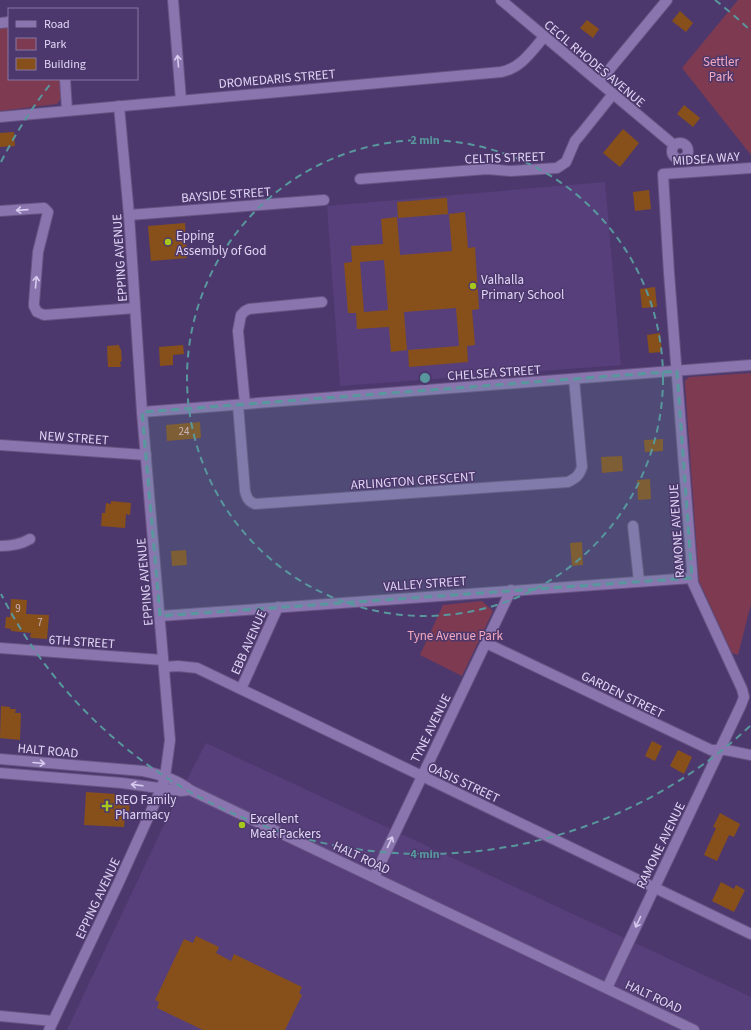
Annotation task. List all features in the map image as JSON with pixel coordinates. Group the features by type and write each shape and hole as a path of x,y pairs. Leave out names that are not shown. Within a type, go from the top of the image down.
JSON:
{"street":[{"path":"172,0 181,100"},
{"name":"CECIL RHODES AVENUE","path":"501,0 674,145"},
{"path":"599,82 667,0"},
{"name":"DROMEDARIS STREET","path":"0,116 501,72 512,69 522,62 544,37"},
{"path":"65,80 67,110"},
{"name":"CELTIS STREET","path":"360,179 487,169 511,171 557,168 566,162 576,141 613,94"},
{"name":"EPPING AVENUE","path":"51,1025 119,882 161,789 165,777 170,740 142,412 129,215 119,106"},
{"name":"MIDSEA WAY","path":"663,174 751,168"},
{"name":"RAMONE AVENUE","path":"607,988 743,701 743,693 692,578 663,174"},
{"name":"BAYSIDE STREET","path":"129,215 324,200"},
{"path":"0,211 44,208 48,212 38,252 34,306 37,312 44,315 135,308"},
{"path":"241,404 238,331 241,315 244,311 249,309 322,302"},
{"name":"CHELSEA STREET","path":"142,412 751,365"},
{"name":"ARLINGTON CRESCENT","path":"241,404 245,491 250,502 255,504 544,484 568,482 580,474 582,468 574,379"},
{"name":"NEW STREET","path":"0,445 146,455"},
{"path":"633,526 639,581"},
{"path":"0,546 16,546 30,539"},
{"name":"VALLEY STREET","path":"160,616 692,578"},
{"name":"TYNE AVENUE","path":"374,877 511,590"},
{"name":"EBB AVENUE","path":"241,688 278,607"},
{"name":"GARDEN STREET","path":"486,643 711,750 726,750 751,755"},
{"name":"6TH STREET","path":"0,648 163,664"},
{"name":"OASIS STREET","path":"163,664 197,668 241,688 751,934"},
{"name":"HALT ROAD","path":"0,759 142,771 182,783 190,790 694,1030"},
{"name":"HALT ROAD","path":"0,773 128,784 181,791 190,790"},
{"path":"0,1016 51,1025"}],"highlighted area":[{"path":"677,371 692,578 160,616 142,412"}],"shaded area":[{"name":"Valhalla Primary School","path":"605,182 621,365 340,386 327,206"},
{"path":"206,743 751,997 751,1030 67,1030 171,810"}],"green space":[{"name":"Settler Park","path":"738,0 751,0 751,155 682,68"},
{"path":"8,26 8,80 60,80 62,97 57,104 0,111 0,27"},
{"path":"751,373 751,604 738,655 732,653 699,581 685,381 689,377"},
{"name":"Tyne Avenue Park","path":"482,601 493,611 462,676 420,655 443,605"}],"building":[{"path":"680,11 693,23 686,32 672,21"},
{"path":"587,20 599,29 593,38 580,28"},
{"path":"684,105 700,118 693,127 677,114"},
{"path":"623,129 639,143 620,167 603,153"},
{"path":"14,132 15,146 0,147 0,133"},
{"path":"649,190 651,209 635,211 633,192"},
{"path":"447,198 448,214 398,218 397,202"},
{"path":"465,212 468,248 475,247 479,309 472,310 475,345 467,346 468,362 409,367 408,350 459,346 456,308 404,312 407,350 391,352 389,327 357,329 356,313 348,313 344,263 352,262 351,246 383,244 381,219 397,217 400,255 452,251 449,214","holes":["384,260 388,310 364,312 360,262"]},
{"name":"Epping Assembly of God","path":"185,223 187,258 151,261 148,226"},
{"path":"655,287 657,307 642,308 640,289"},
{"path":"660,333 662,352 649,353 647,335"},
{"path":"119,345 121,349 121,367 108,367 107,346"},
{"path":"183,345 184,354 173,355 173,365 160,366 159,347"},
{"path":"200,422 201,438 167,441 166,425"},
{"path":"663,439 663,451 645,452 644,440"},
{"path":"622,456 623,471 602,473 601,457"},
{"path":"650,479 651,499 638,500 637,480"},
{"path":"111,501 131,503 130,515 126,514 125,528 101,526 102,513 105,513 106,503 111,504"},
{"path":"582,542 583,565 572,566 570,543"},
{"path":"186,550 187,565 172,566 171,551"},
{"path":"11,599 27,600 26,614 49,615 47,639 32,638 30,637 31,633 11,631 11,629 5,628 6,617 10,617"},
{"path":"1,706 16,709 15,713 21,713 20,740 0,738"},
{"path":"652,741 662,746 655,761 645,756"},
{"path":"678,750 692,757 684,774 670,766"},
{"name":"REO Family Pharmacy","path":"86,792 130,795 129,817 125,817 124,827 84,825"},
{"path":"720,813 740,824 734,837 729,835 717,861 704,855 716,828 713,827"},
{"path":"721,882 734,889 736,885 745,890 734,912 712,901"},
{"path":"196,936 219,947 216,953 231,961 234,954 302,987 299,993 302,995 285,1030 203,1030 157,1008 159,1002 155,1000 184,939 193,943"}],"place":[{"name":"Epping Assembly of God","path":"168,242"},
{"name":"Valhalla Primary School","path":"473,286"},
{"name":"REO Family Pharmacy","path":"107,806"},
{"name":"Excellent Meat Packers","path":"242,825"}]}
